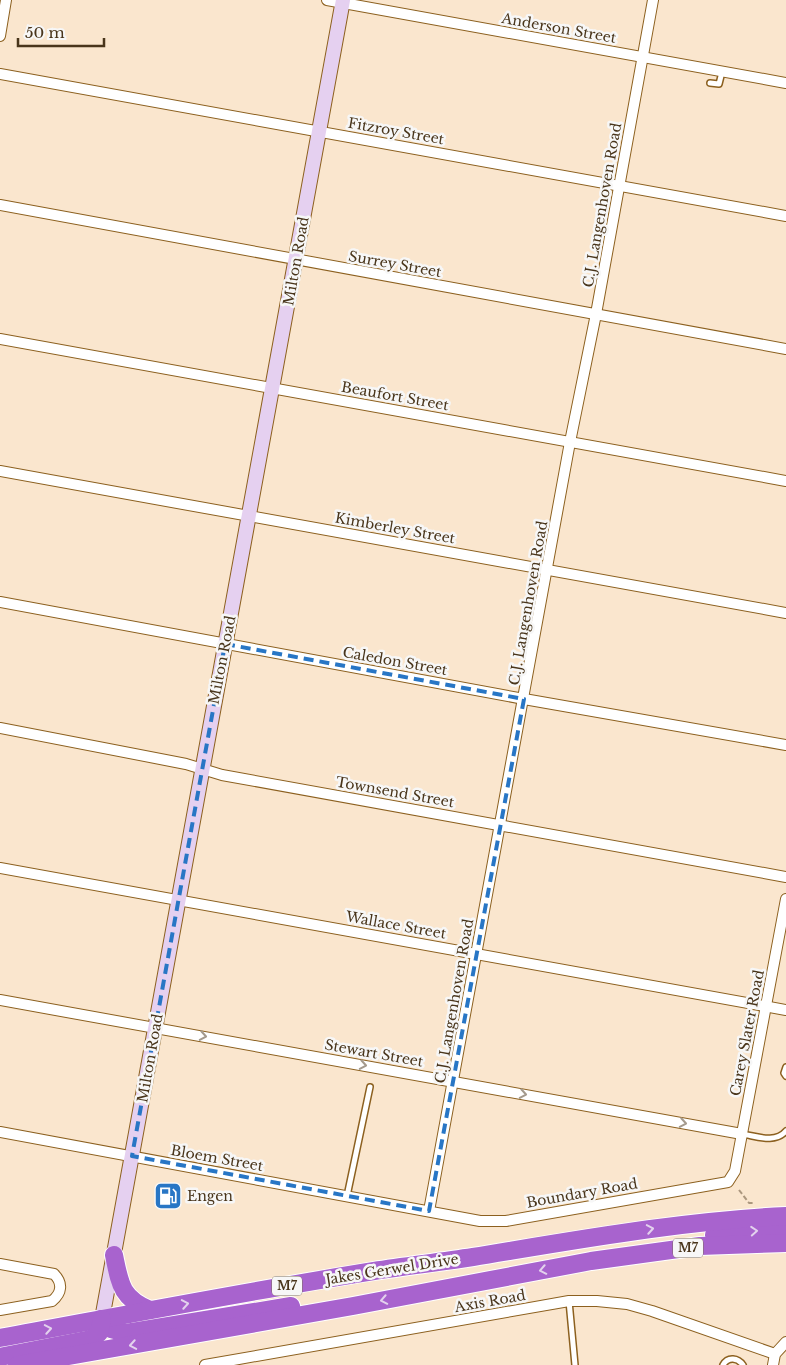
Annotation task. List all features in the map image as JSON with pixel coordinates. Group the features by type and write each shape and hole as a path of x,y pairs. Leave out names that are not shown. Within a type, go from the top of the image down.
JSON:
{"highway":[{"name":"Jakes Gerwel Drive","path":"0,1338 374,1271 662,1226 736,1218 786,1216"},
{"path":"567,1241 592,1247 605,1247 714,1235 771,1230 786,1231"},
{"name":"Jakes Gerwel Drive","path":"17,1365 353,1306 591,1261 700,1246 786,1243"},
{"path":"114,1255 124,1292 135,1303 150,1310"},
{"path":"102,1319 112,1329 126,1332 303,1304 327,1302 353,1306"},
{"path":"0,1358 91,1339 99,1333 102,1319"}],"street":[{"path":"0,36 6,0"},
{"name":"Anderson Street","path":"327,0 343,1 786,83"},
{"name":"C.J. Langenhoven Road","path":"429,1211 570,442 596,314 641,56 653,0"},
{"name":"Milton Road","path":"102,1319 343,1"},
{"name":"Fitzroy Street","path":"0,74 786,216"},
{"name":"Surrey Street","path":"0,205 786,349"},
{"name":"Beaufort Street","path":"0,339 786,481"},
{"name":"Kimberley Street","path":"0,471 786,612"},
{"name":"Caledon Street","path":"0,602 786,745"},
{"name":"Townsend Street","path":"0,728 186,764 222,775 786,877"},
{"name":"Wallace Street","path":"0,868 786,1010"},
{"name":"Carey Slater Road","path":"735,1171 786,899"},
{"name":"Stewart Street","path":"0,1000 742,1134"},
{"name":"Bloem Street","path":"0,1132 429,1211"},
{"name":"Boundary Road","path":"429,1211 480,1221 506,1221 728,1182 735,1171"},
{"path":"0,1264 54,1274 60,1283 58,1297 52,1301 0,1310"},
{"name":"Axis Road","path":"205,1365 569,1301 627,1304 775,1354"},
{"path":"773,1365 775,1354 786,1342"}],"lane":[{"path":"710,83 720,84 722,71"},
{"path":"786,1067 784,1073 786,1076"},
{"path":"347,1196 370,1087"},
{"path":"742,1134 772,1139 786,1131"},
{"path":"569,1301 575,1365"},
{"path":"723,1365 730,1359 737,1360 743,1365"}],"path":[{"path":"739,1190 749,1202 758,1203"}],"highlighted area":[{"path":"225,644 524,699 429,1211 132,1156"}],"place":[{"name":"Engen","path":"168,1196"}]}
